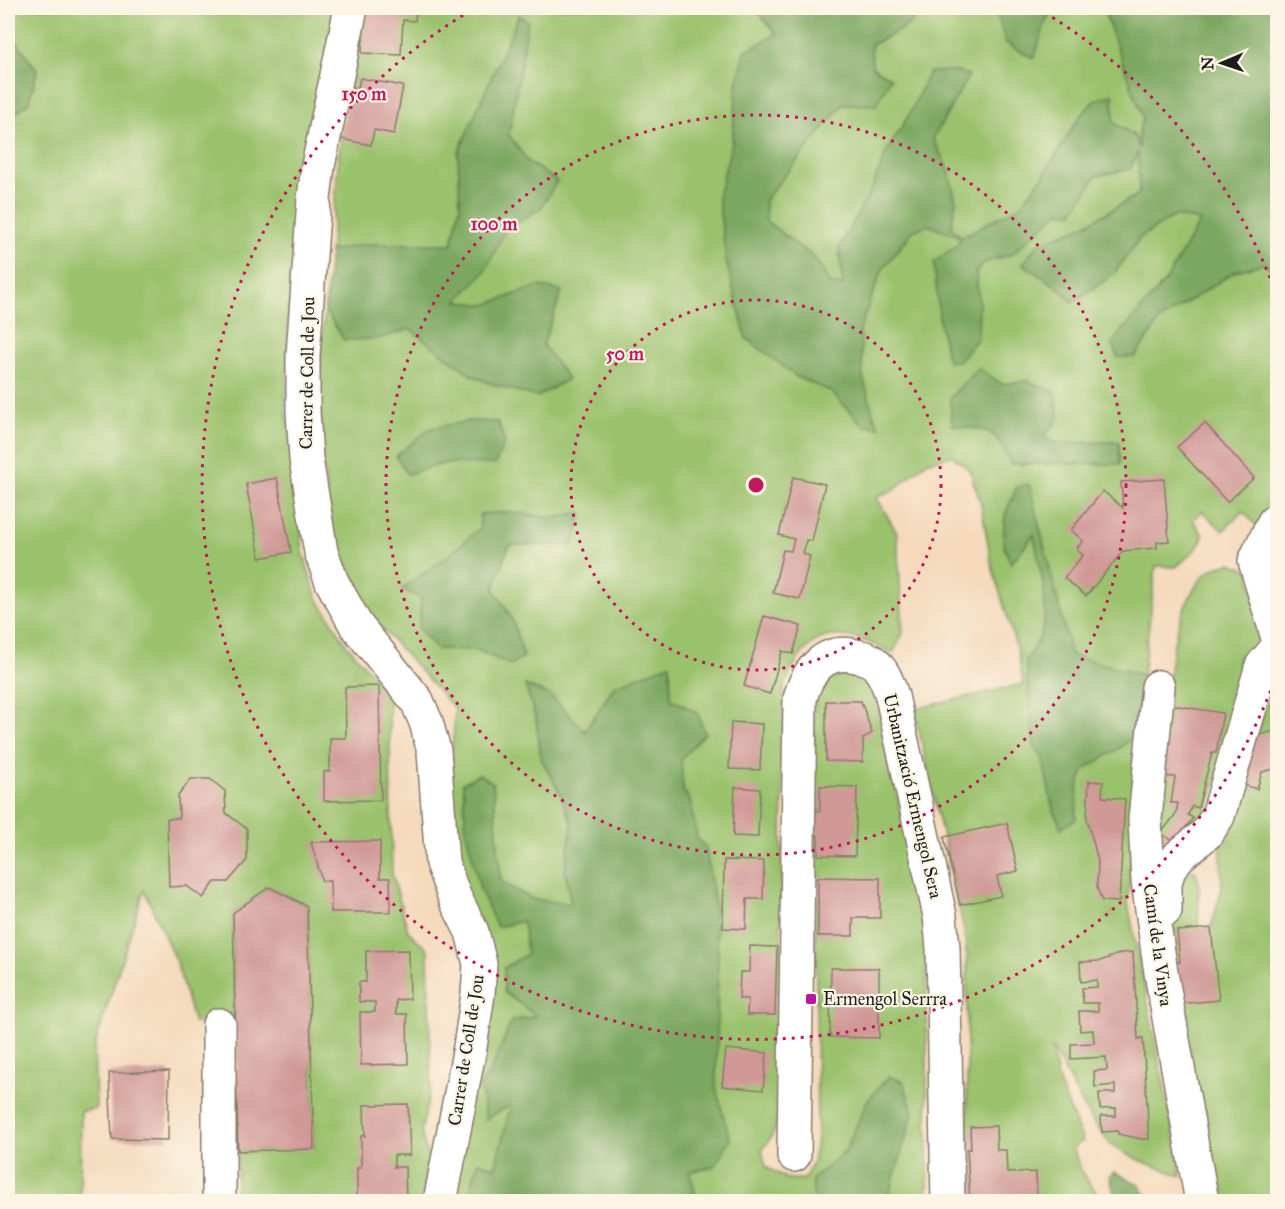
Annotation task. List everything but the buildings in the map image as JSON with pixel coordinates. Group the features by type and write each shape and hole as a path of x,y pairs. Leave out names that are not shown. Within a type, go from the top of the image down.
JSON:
{"street":[{"name":"Carrer de Coll de Jou","path":"351,8 318,166 314,200 303,356 306,459 321,552 332,582 356,625 417,701 426,722 434,751 442,863 455,898 472,932 480,964 470,1047 440,1202"},
{"path":"1274,522 1256,561 1278,638"},
{"path":"1161,973 1167,955 1165,883 1169,869 1179,856 1207,833 1218,816 1262,666 1278,647"},
{"name":"Urbanització Ermengol Sera","path":"794,1155 800,699 804,682 814,667 826,658 839,654 852,655 869,660 887,681 940,916 944,959 948,1202"},
{"name":"Camí de la Vinya","path":"1158,687 1145,819 1148,881 1161,973 1202,1202"},
{"path":"219,1025 219,1202"}],"green space":[{"path":"8,8 338,8 304,161 289,313 286,412 295,465 303,552 316,596 346,644 389,694 392,873 408,931 428,950 431,1086 421,1132 428,1158 421,1201 235,1201 238,1151 314,1148 307,906 269,887 233,913 234,1021 194,1023 177,964 144,890 94,1048 96,1109 81,1111 80,1201 8,1201 8,120 29,102 37,70 8,30"},
{"path":"366,8 1277,8 1277,511 1271,505 1259,529 1243,511 1223,531 1202,511 1193,520 1203,535 1196,549 1176,567 1156,566 1139,708 1128,904 1182,1176 1134,1158 1110,1143 1086,1111 1052,1047 1059,1083 1083,1141 1078,1143 1074,1150 1080,1169 1102,1201 970,1201 967,1122 967,957 964,930 914,709 1023,684 1018,653 992,566 981,504 969,469 952,456 928,461 891,492 876,496 897,533 903,633 893,653 857,638 827,637 815,642 804,651 793,666 784,687 779,1116 774,1132 762,1151 766,1167 787,1179 804,1179 813,1162 817,1140 815,700 820,687 831,678 853,675 866,680 874,692 920,899 926,940 928,1201 452,1201 492,971 457,866 448,814 455,709 350,589 332,527 321,452 320,363 340,144"},
{"path":"754,8 931,8 902,29 871,45 872,67 891,78 876,105 843,104 765,200 766,221 816,259 830,284 843,285 839,247 870,192 887,151 910,113 929,72 954,71 969,75 933,139 949,171 956,201 951,227 961,237 927,225 913,231 882,270 860,328 863,377 879,427 864,426 830,391 797,377 746,338 726,261 718,196 732,143 737,84 745,51 777,34"},
{"path":"992,8 1059,8 1047,17 1034,59 1006,43 995,9"},
{"path":"1103,8 1277,8 1277,270 1262,264 1234,272 1160,320 1135,357 1117,357 1112,343 1166,280 1200,221 1174,216 1141,237 1114,274 1073,302 1055,285 1022,264 1038,244 1083,226 1139,194 1138,152 1130,169 1096,176 1073,212 1058,212 1012,254 983,263 976,273 979,301 978,338 959,361 948,361 940,325 934,262 956,246 961,237 1020,206 1043,176 1078,119 1094,101 1113,94 1114,123 1135,136 1139,148 1139,130 1143,118"},
{"path":"519,15 528,22 509,135 528,162 557,181 541,208 506,229 485,271 457,301 485,305 539,286 562,291 543,345 568,379 537,397 492,384 471,375 410,329 378,339 344,340 325,310 330,251 367,244 452,244 460,206 458,153"},
{"path":"8,30 37,70 29,102 8,120"},
{"path":"978,368 1002,384 1028,381 1055,392 1059,419 1044,436 1055,443 1119,442 1120,464 1010,464 1000,443 989,432 952,425 950,398"},
{"path":"469,421 498,422 505,442 495,464 446,463 407,474 396,456 429,429"},
{"path":"1029,484 1071,655 1143,675 1133,736 1123,746 1085,769 1078,786 1076,819 1061,828 1052,805 1042,756 1034,746 1028,692 1026,661 1041,635 1045,614 1044,589 1034,535 1011,563 1003,544 1005,515 1017,487"},
{"path":"510,512 552,518 582,512 574,545 509,545 494,589 511,616 524,657 510,665 477,650 437,649 419,629 421,599 402,589 448,556 480,528 480,514"},
{"path":"1230,563 1249,570 1259,627 1258,647 1207,809 1168,850 1157,846 1170,674 1176,633 1182,614 1202,578 1218,566"},
{"path":"670,664 671,699 697,712 705,733 681,759 683,790 690,800 697,838 706,848 714,901 718,957 716,1088 730,1140 715,1166 690,1172 697,1201 467,1201 478,1162 495,1167 511,1105 486,1119 480,1086 490,1072 512,1021 536,1016 504,992 504,968 527,954 523,921 497,927 480,889 466,832 463,783 479,774 493,783 501,882 533,899 571,904 565,870 572,824 561,795 541,758 536,719 525,685 550,695 585,731 614,686"},
{"path":"1269,698 1278,709 1277,1201 1217,1201 1170,946 1172,905 1177,886 1183,877 1190,870 1196,872 1199,884 1198,929 1211,928 1222,887 1220,831"},
{"path":"889,1076 904,1082 913,1114 887,1201 855,1201 855,1198 814,1201 812,1179 845,1152 867,1101"},
{"path":"1114,1172 1139,1184 1150,1201 1116,1201 1110,1176"}],"place":[{"name":"Ermengol Serrra","path":"811,999"}]}
